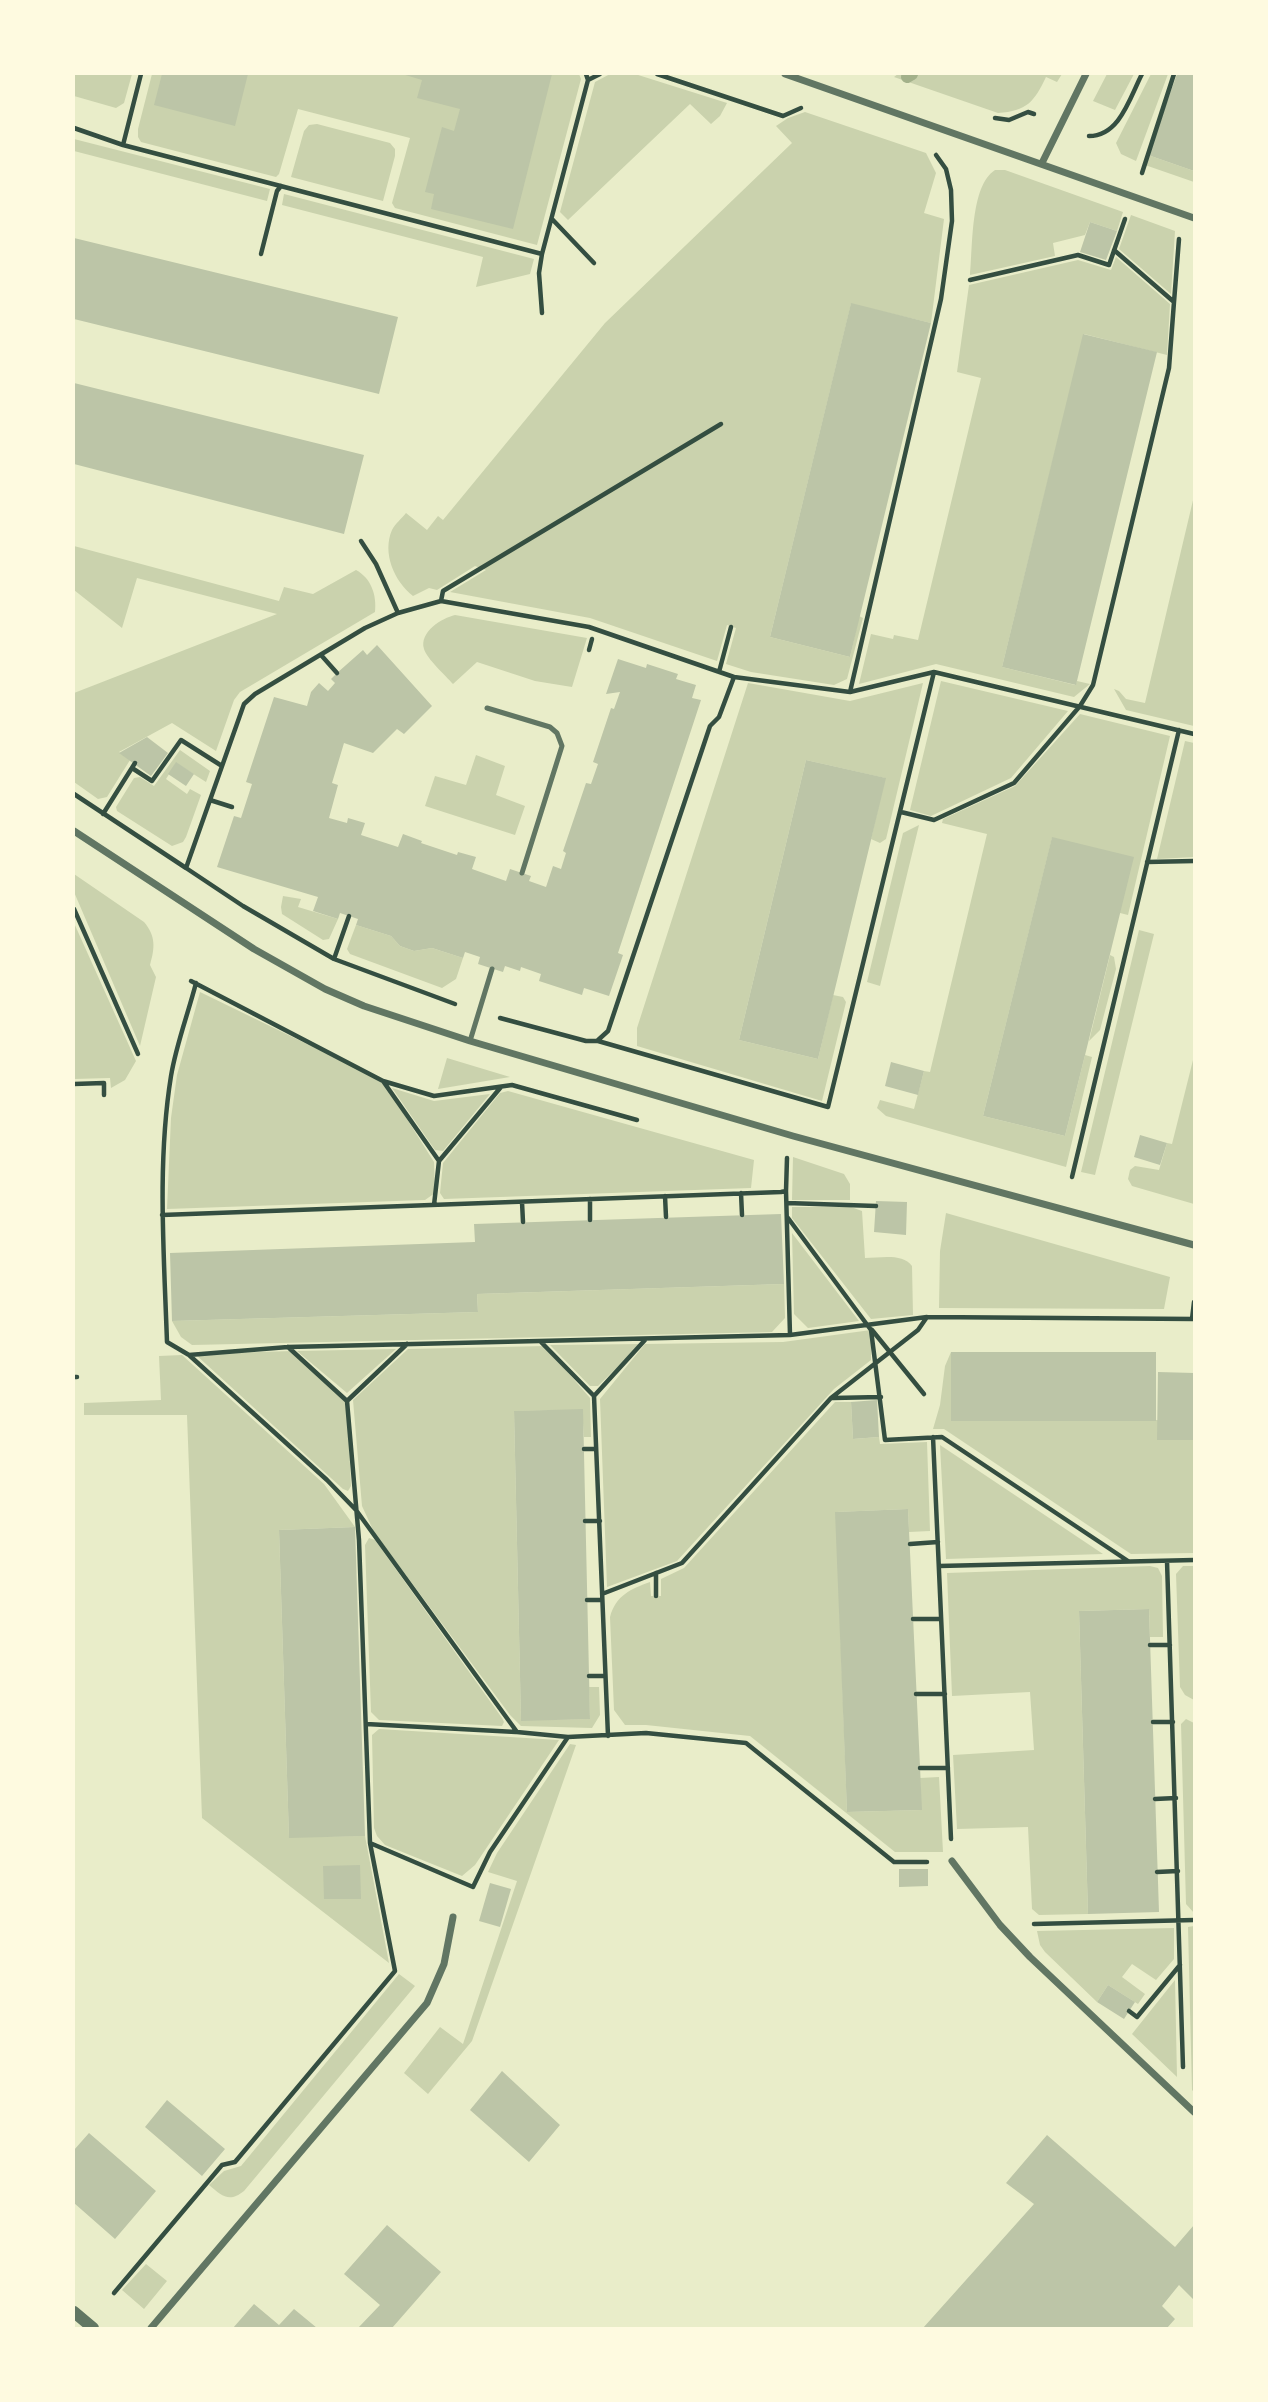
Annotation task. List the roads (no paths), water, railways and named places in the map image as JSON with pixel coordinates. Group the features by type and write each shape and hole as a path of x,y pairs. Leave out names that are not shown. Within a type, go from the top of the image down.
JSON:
{"street":[{"path":"785,74 1195,218"},
{"path":"1042,163 1086,74"},
{"path":"74,831 290,970 364,1006 470,1041 793,1136 1195,1245"},
{"path":"952,1861 1000,1925 1030,1957 1195,2112"},
{"path":"151,2329 427,2003 444,1964 453,1917"},
{"path":"74,2312 93,2329"}],"lane":[{"path":"487,708 550,727 557,733 562,746 522,873"},
{"path":"470,1041 492,969"}],"waterway":[{"path":"907,77 912,74"}]}
